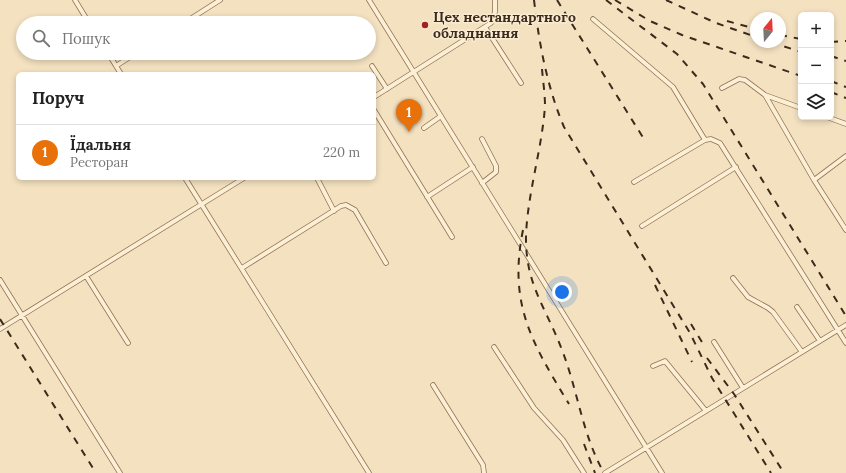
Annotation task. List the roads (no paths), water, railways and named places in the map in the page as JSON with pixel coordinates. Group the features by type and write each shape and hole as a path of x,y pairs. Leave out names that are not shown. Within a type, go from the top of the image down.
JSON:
{"lane":[{"path":"75,0 85,16"},
{"path":"195,16 220,0"},
{"path":"369,0 662,473"},
{"path":"376,96 491,22 495,12 495,0"},
{"path":"593,19 673,87 705,140"},
{"path":"484,27 521,83"},
{"path":"112,60 120,72"},
{"path":"116,66 125,60"},
{"path":"372,66 376,72"},
{"path":"376,72 387,89"},
{"path":"722,88 740,79 745,80 765,95 798,107"},
{"path":"765,95 814,180 846,230"},
{"path":"376,113 452,237"},
{"path":"424,128 441,116"},
{"path":"834,120 846,124"},
{"path":"482,139 496,166 496,172 482,183"},
{"path":"634,182 705,140 711,139 720,143 846,343"},
{"path":"814,180 846,156"},
{"path":"427,196 473,167"},
{"path":"642,226 736,167"},
{"path":"187,180 369,473"},
{"path":"0,329 241,180"},
{"path":"318,180 334,211"},
{"path":"242,268 341,206 346,205 351,207 386,263"},
{"path":"86,276 128,343"},
{"path":"733,278 748,297 773,312 802,352"},
{"path":"0,280 120,473"},
{"path":"797,307 820,341"},
{"path":"605,473 846,325"},
{"path":"714,342 743,388"},
{"path":"494,346 534,408 563,440 584,473"},
{"path":"654,366 665,361 706,411"},
{"path":"433,385 483,464 484,473"}],"railway":[{"path":"534,0 544,65 564,127 690,333 712,378 771,473"},
{"path":"557,0 644,139"},
{"path":"606,0 677,54 703,84 846,316"},
{"path":"615,0 650,21 682,35 798,75"},
{"path":"666,0 716,23 750,35"},
{"path":"727,21 750,27"},
{"path":"786,36 798,38"},
{"path":"834,42 846,41"},
{"path":"786,47 798,51"},
{"path":"834,57 846,61"},
{"path":"542,69 545,106 527,219 526,235 529,268 538,295 562,350 590,443 604,473"},
{"path":"834,82 846,87"},
{"path":"834,93 846,98"},
{"path":"523,230 519,256 519,280 521,301 526,322 534,342 569,404"},
{"path":"655,285 692,362"},
{"path":"0,319 96,473"},
{"path":"691,324 705,347"},
{"path":"707,358 734,394 784,473"},
{"path":"584,444 595,473"}],"place":[{"name":"Цех нестандартного обладнання","path":"425,25"},
{"name":"Їдальня","path":"409,132"}]}
